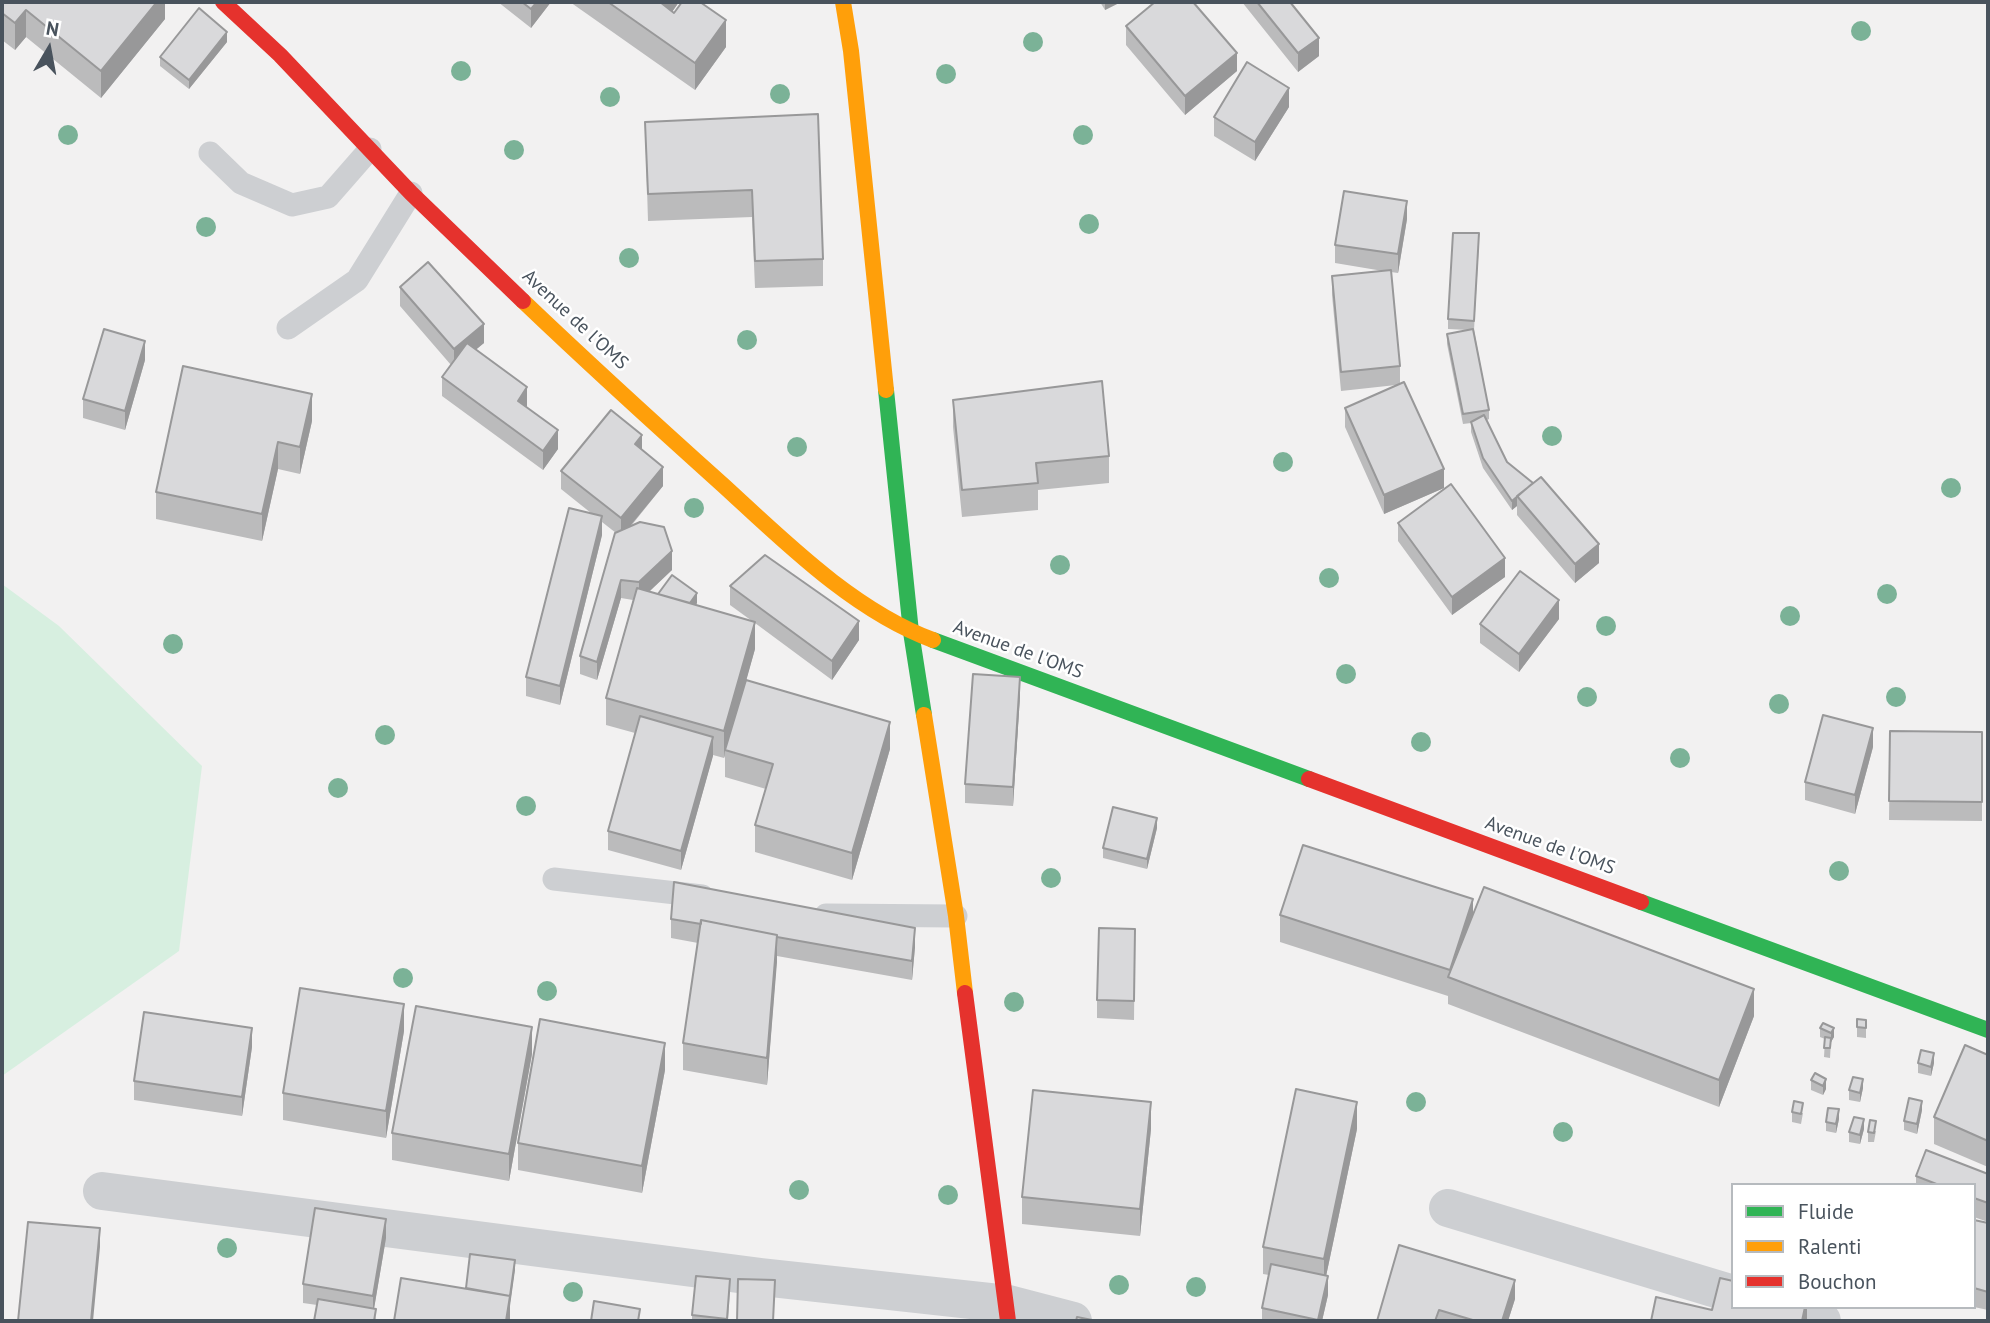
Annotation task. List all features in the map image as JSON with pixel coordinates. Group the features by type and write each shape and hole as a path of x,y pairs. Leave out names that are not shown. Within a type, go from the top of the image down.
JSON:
{"street":[{"name":"Avenue de l'OMS","path":"223,2 280,55 411,193 584,360 776,533 851,595 911,632 1988,1030"},
{"path":"843,2 851,51 911,632 956,916 973,1065 1008,1312"},
{"path":"102,1191 761,1277 1073,1321"},
{"path":"1448,1208 1731,1293"},
{"path":"1783,1309 1822,1321"}],"lane":[{"path":"210,153 241,183 292,205 328,197 370,149"},
{"path":"288,328 357,280 411,193"},
{"path":"554,879 718,898"},
{"path":"811,912 837,917 956,916"}],"green space":[{"path":"2,584 59,626 202,766 179,951 2,1076"}],"building":[{"path":"2,2 157,2 101,71 26,10 15,23 2,13"},
{"path":"522,2 537,2 531,9"},
{"path":"608,2 660,2 674,13 682,2 700,2 726,20 695,63"},
{"path":"1155,2 1193,2 1237,53 1185,96 1126,26"},
{"path":"1257,2 1290,2 1319,38 1298,53"},
{"path":"199,8 227,32 189,80 160,57"},
{"path":"1247,62 1289,88 1255,142 1214,117"},
{"path":"818,114 823,259 755,261 752,190 648,194 645,122"},
{"path":"1344,191 1407,201 1398,254 1335,245"},
{"path":"1453,233 1479,233 1474,321 1448,319"},
{"path":"428,262 484,324 454,349 400,287"},
{"path":"1391,270 1400,366 1341,372 1332,276"},
{"path":"104,329 145,341 125,411 83,399"},
{"path":"1473,329 1489,410 1463,414 1447,334"},
{"path":"467,343 527,387 518,401 558,430 543,451 442,377"},
{"path":"183,366 312,394 300,447 278,442 262,514 156,492"},
{"path":"1102,381 1109,456 1036,463 1038,483 962,490 953,400"},
{"path":"1404,382 1444,469 1384,495 1345,408"},
{"path":"611,410 642,435 635,444 663,467 621,518 561,471"},
{"path":"1484,415 1507,462 1533,483 1512,501 1483,458 1471,422"},
{"path":"1541,477 1599,544 1575,564 1517,496"},
{"path":"1451,484 1505,558 1452,597 1398,523"},
{"path":"569,508 602,516 560,686 526,677"},
{"path":"640,522 664,527 672,551 639,582 621,580 597,662 580,656 615,533"},
{"path":"765,555 859,621 832,661 730,586"},
{"path":"1520,571 1559,600 1519,654 1480,624"},
{"path":"672,575 697,593 690,603 658,594"},
{"path":"637,588 755,622 724,731 606,698"},
{"path":"973,674 1020,677 1013,787 965,784"},
{"path":"746,680 890,722 852,853 755,825 773,764 725,750"},
{"path":"1823,715 1873,728 1855,795 1805,782"},
{"path":"640,716 713,737 681,851 608,831"},
{"path":"1890,731 1982,732 1982,802 1889,801"},
{"path":"1113,807 1157,818 1147,859 1103,848"},
{"path":"1303,845 1473,899 1450,970 1280,915"},
{"path":"674,882 915,928 912,961 777,937 701,920 701,924 671,919"},
{"path":"1484,887 1754,989 1719,1080 1448,977"},
{"path":"701,920 777,935 767,1058 683,1043"},
{"path":"1099,928 1135,929 1134,1001 1097,1000"},
{"path":"300,988 404,1004 386,1111 283,1093"},
{"path":"416,1006 532,1027 509,1154 392,1133"},
{"path":"144,1012 252,1028 242,1097 134,1081"},
{"path":"540,1019 665,1043 642,1166 518,1143"},
{"path":"1857,1019 1866,1020 1866,1028 1857,1027"},
{"path":"1823,1023 1834,1028 1831,1033 1820,1028"},
{"path":"1825,1037 1831,1038 1830,1048 1824,1048"},
{"path":"1965,1045 1988,1055 1988,1141 1934,1117"},
{"path":"1921,1050 1934,1053 1931,1067 1918,1063"},
{"path":"1815,1073 1826,1079 1823,1086 1811,1080"},
{"path":"1853,1077 1863,1079 1860,1093 1849,1090"},
{"path":"1296,1089 1357,1102 1324,1259 1263,1247"},
{"path":"1033,1090 1151,1102 1140,1209 1022,1197"},
{"path":"1909,1098 1922,1101 1917,1124 1904,1121"},
{"path":"1794,1101 1803,1103 1801,1114 1792,1112"},
{"path":"1828,1108 1839,1109 1836,1124 1826,1122"},
{"path":"1854,1117 1864,1119 1860,1135 1849,1132"},
{"path":"1870,1120 1876,1121 1874,1133 1868,1132"},
{"path":"1926,1150 1988,1174 1988,1203 1976,1199 1976,1183 1934,1183 1916,1176"},
{"path":"315,1208 386,1219 373,1296 303,1284"},
{"path":"1976,1220 1988,1223 1988,1292 1976,1289"},
{"path":"28,1222 100,1228 91,1321 18,1321"},
{"path":"1399,1245 1515,1280 1502,1321 1476,1321 1439,1310 1435,1321 1377,1321"},
{"path":"470,1254 515,1260 510,1296 466,1288"},
{"path":"1271,1264 1328,1276 1318,1320 1262,1308"},
{"path":"696,1276 730,1279 727,1319 692,1315"},
{"path":"401,1278 510,1296 506,1321 394,1321"},
{"path":"1720,1278 1731,1281 1731,1309 1805,1309 1802,1321 1651,1321 1656,1297 1712,1310"},
{"path":"738,1279 775,1280 773,1321 737,1321"},
{"path":"318,1299 376,1309 374,1321 314,1321"},
{"path":"594,1301 640,1309 638,1321 591,1321"},
{"path":"1077,1317 1097,1321 1076,1321"}],"traffic: fast":[{"path":"886,390 911,632 924,715"},
{"path":"933,640 1309,779"},
{"path":"1641,902 1988,1030"}],"traffic: slow":[{"path":"843,2 851,51 886,390"},
{"path":"523,301 771,530 822,573 876,612 933,640"},
{"path":"924,715 956,916 965,993"}],"traffic: jam":[{"path":"223,2 280,55 411,193 523,301"},
{"path":"1309,779 1641,902"},
{"path":"965,993 1008,1321"}]}
